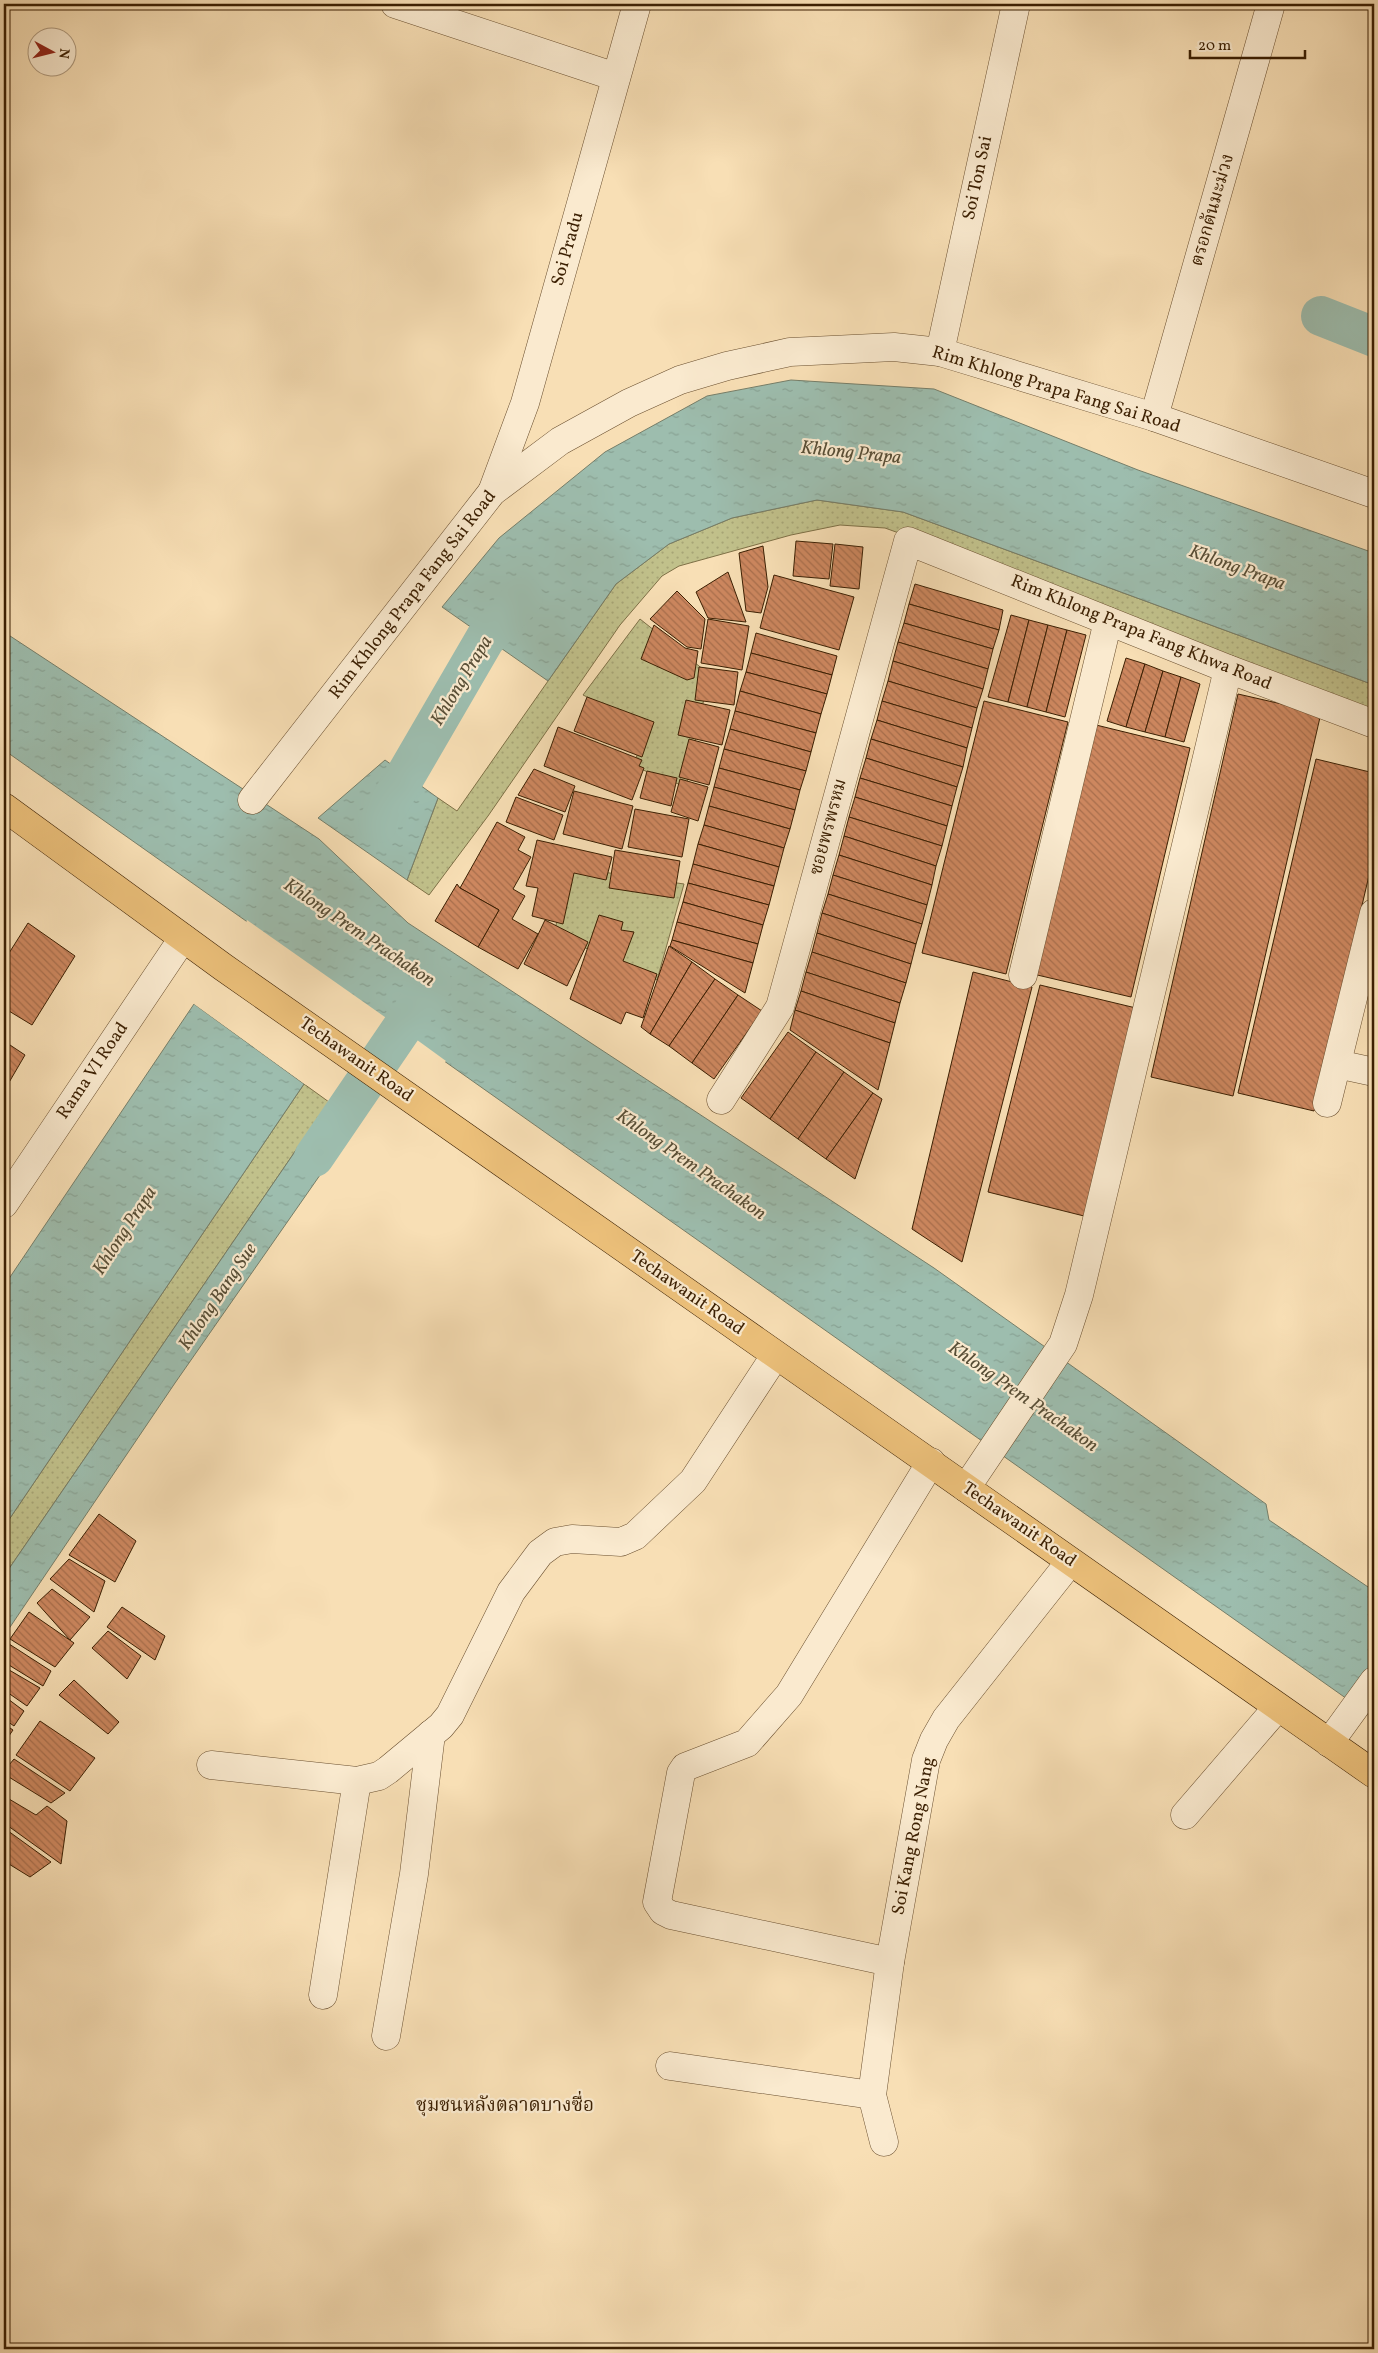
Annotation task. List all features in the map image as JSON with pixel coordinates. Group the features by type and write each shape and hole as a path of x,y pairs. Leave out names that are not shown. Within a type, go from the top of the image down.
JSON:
{"main road":[{"name":"Techawanit Road","path":"4,807 222,967 1374,1774"}],"street":[{"path":"395,4 616,76"},
{"name":"Soi Pradu","path":"492,492 524,403 637,4"},
{"name":"Soi Ton Sai","path":"940,352 1016,4"},
{"name":"ตรอกต้นมะม่วง","path":"1154,417 1271,4"},
{"name":"Rim Khlong Prapa Fang Sai Road","path":"252,800 492,492 560,441 629,403 689,377 728,366 790,352 894,348 940,352 1154,417 1374,494"},
{"name":"Rim Khlong Prapa Fang Khwa Road","path":"908,540 1228,670 1374,724"},
{"name":"ซอยพรพรหม","path":"721,1100 780,1006 908,540"},
{"path":"1023,975 1108,621"},
{"path":"966,1488 1059,1350 1079,1295 1228,670"},
{"path":"1328,1103 1374,913"},
{"name":"Rama VI Road","path":"4,1204 183,938"},
{"path":"1337,1064 1374,1072"},
{"path":"211,1765 357,1781 379,1776 431,1734 450,1715 510,1592 540,1553 555,1542 572,1539 621,1542 635,1536 693,1481 775,1356"},
{"path":"890,1962 671,1915 663,1911 657,1902 681,1773 686,1767 747,1744 789,1695 931,1462"},
{"name":"Soi Kang Rong Nang","path":"872,2095 890,1962 926,1760 934,1740 946,1719 1070,1562"},
{"path":"1329,1743 1374,1681"},
{"path":"1185,1815 1278,1708"},
{"path":"386,2036 414,1874 431,1734"},
{"path":"323,1996 357,1781"},
{"path":"670,2066 872,2095 884,2142"}],"green space":[{"path":"817,500 903,512 1374,685 1374,710 885,528 840,525 791,535 679,566 662,576 620,625 488,816 429,895 407,880 438,798 457,811 616,584 669,544 732,518"},
{"path":"640,619 709,674 686,787 633,766 648,726 583,695"},
{"path":"569,867 684,884 657,980 554,934"},
{"path":"304,1084 329,1102 4,1576 4,1527"}],"water":[{"path":"791,380 934,389 1138,470 1374,553 1374,685 903,512 817,500 732,518 669,544 616,584 548,681 442,607 499,538 605,452 707,396"},
{"name":"Khlong Prem Prachakon","path":"4,632 319,839 408,923 934,1268 1266,1504 1269,1520 1374,1591 1374,1718 4,750"},
{"path":"385,760 438,798 407,880 318,818"},
{"path":"194,1004 304,1084 4,1527 4,1286"},
{"name":"Khlong Bang Sue","path":"329,1102 357,1122 175,1383 4,1636 4,1576"}],"pier":[{"path":"247,920 446,1061 444,1063 246,923"},
{"path":"196,1002 305,1082 306,1085 194,1004"},
{"path":"331,1100 359,1120 359,1124 327,1101"}],"building":[{"path":"796,541 833,544 829,579 793,576"},
{"path":"835,544 863,547 859,589 830,586"},
{"path":"763,546 768,587 761,613 746,611 739,553"},
{"path":"728,572 746,622 708,618 696,592"},
{"path":"774,575 854,597 839,650 760,628"},
{"path":"915,584 1003,610 999,630 909,604"},
{"path":"677,591 705,619 701,649 687,647 650,619"},
{"path":"909,604 999,630 993,649 904,623"},
{"path":"1011,615 1029,620 1008,702 988,697"},
{"path":"708,619 749,626 742,670 701,663"},
{"path":"1029,620 1048,625 1027,707 1008,702"},
{"path":"904,623 993,649 988,669 898,642"},
{"path":"654,625 685,648 698,651 694,678 687,680 641,659"},
{"path":"1048,625 1067,630 1046,712 1027,707"},
{"path":"1067,630 1086,635 1065,717 1046,712"},
{"path":"756,633 837,656 832,675 751,653"},
{"path":"898,642 988,669 983,689 893,661"},
{"path":"751,653 832,675 827,694 746,672"},
{"path":"1126,658 1145,664 1126,727 1107,721"},
{"path":"893,661 983,689 977,708 888,681"},
{"path":"1145,664 1163,671 1145,732 1126,727"},
{"path":"699,667 738,672 734,705 695,700"},
{"path":"1163,671 1181,677 1165,737 1145,732"},
{"path":"746,672 827,694 821,714 740,691"},
{"path":"1181,677 1200,684 1184,742 1165,737"},
{"path":"888,681 977,708 972,728 882,701"},
{"path":"740,691 821,714 816,733 735,711"},
{"path":"1238,694 1321,713 1233,1096 1151,1077"},
{"path":"587,697 654,722 642,757 574,731"},
{"path":"686,700 730,710 722,745 678,735"},
{"path":"882,701 972,728 967,748 877,720"},
{"path":"984,701 1068,722 1006,974 922,953"},
{"path":"735,711 816,733 811,752 730,729"},
{"path":"877,720 967,748 963,767 871,739"},
{"path":"1092,724 1190,748 1131,997 1033,974"},
{"path":"558,727 642,760 639,766 644,768 632,800 544,766"},
{"path":"730,729 811,752 806,771 724,749"},
{"path":"689,739 719,747 709,785 679,777"},
{"path":"871,739 963,767 957,787 866,758"},
{"path":"724,749 806,771 800,790 719,768"},
{"path":"866,758 957,787 952,806 860,778"},
{"path":"1316,759 1374,773 1374,854 1314,1111 1238,1093"},
{"path":"719,768 800,790 795,810 714,787"},
{"path":"534,769 575,786 565,812 518,795"},
{"path":"647,771 677,778 671,806 640,798"},
{"path":"860,778 952,806 947,826 855,797"},
{"path":"680,779 708,787 698,821 671,812"},
{"path":"714,787 795,810 790,829 709,806"},
{"path":"574,791 633,806 622,849 563,834"},
{"path":"516,797 563,815 554,840 506,822"},
{"path":"855,797 947,826 942,846 849,817"},
{"path":"709,806 790,829 784,848 704,825"},
{"path":"635,809 689,819 682,857 628,847"},
{"path":"849,817 942,846 936,866 844,836"},
{"path":"497,822 525,837 518,850 531,857 513,889 525,896 512,919 538,934 518,969 478,947 499,910 460,888"},
{"path":"704,825 784,848 779,867 698,844"},
{"path":"844,836 936,866 932,885 839,855"},
{"path":"537,840 612,857 606,880 574,873 563,924 532,916 538,888 526,886"},
{"path":"698,844 779,867 774,886 693,864"},
{"path":"615,850 680,861 674,898 609,888"},
{"path":"839,855 932,885 927,905 833,875"},
{"path":"693,864 774,886 769,905 688,883"},
{"path":"833,875 927,905 922,924 828,894"},
{"path":"688,883 769,905 763,925 683,902"},
{"path":"457,884 460,888 499,910 478,947 435,921"},
{"path":"828,894 922,924 916,944 822,913"},
{"path":"683,902 763,925 758,944 677,922"},
{"path":"822,913 916,944 911,964 817,933"},
{"path":"599,915 623,922 621,930 634,932 623,961 657,974 643,1018 626,1012 621,1024 570,999"},
{"path":"545,920 588,942 567,986 524,964"},
{"path":"677,922 758,944 753,963 672,940"},
{"path":"28,923 75,956 32,1025 4,1008 4,961"},
{"path":"817,933 911,964 906,983 812,952"},
{"path":"672,940 753,963 745,993 670,946"},
{"path":"669,946 692,962 650,1034 641,1027"},
{"path":"812,952 906,983 900,1003 806,972"},
{"path":"692,962 715,979 669,1046 650,1034"},
{"path":"806,972 900,1003 895,1023 801,991"},
{"path":"973,972 1032,987 962,1262 912,1229"},
{"path":"715,979 738,995 692,1063 669,1046"},
{"path":"1040,985 1136,1008 1084,1216 988,1192"},
{"path":"801,991 895,1023 890,1043 795,1010"},
{"path":"738,995 762,1011 714,1079 692,1063"},
{"path":"795,1010 890,1043 878,1090 790,1030"},
{"path":"788,1032 816,1052 770,1119 741,1098"},
{"path":"4,1041 25,1055 4,1091"},
{"path":"816,1052 844,1072 798,1139 770,1119"},
{"path":"844,1072 873,1093 826,1159 798,1139"},
{"path":"873,1093 882,1099 855,1179 826,1159"},
{"path":"99,1514 136,1541 115,1582 69,1555"},
{"path":"69,1559 105,1581 94,1612 50,1579"},
{"path":"52,1589 90,1617 70,1640 37,1603"},
{"path":"122,1607 165,1636 155,1660 107,1627"},
{"path":"29,1612 74,1643 55,1667 10,1639"},
{"path":"108,1631 141,1656 127,1679 92,1648"},
{"path":"6,1642 51,1671 43,1686 4,1662 4,1646"},
{"path":"4,1667 40,1688 27,1706 4,1690"},
{"path":"74,1680 119,1722 108,1734 59,1695"},
{"path":"4,1696 24,1711 14,1726 4,1719"},
{"path":"40,1721 95,1758 70,1791 16,1755"},
{"path":"4,1724 13,1730 4,1743"},
{"path":"14,1759 65,1793 51,1803 4,1774 4,1771"},
{"path":"4,1796 36,1815 47,1806 67,1821 61,1864 4,1823"},
{"path":"4,1828 51,1862 30,1877 4,1861"}],"waterway":[{"path":"1321,316 1374,337"},
{"name":"Khlong Prapa","path":"378,823 485,639 523,597"},
{"name":"Khlong Bang Sue","path":"314,1157 432,984"}],"district":[{"name":"ชุมชนหลังตลาดบางซื่อ","path":"505,2106"}]}
